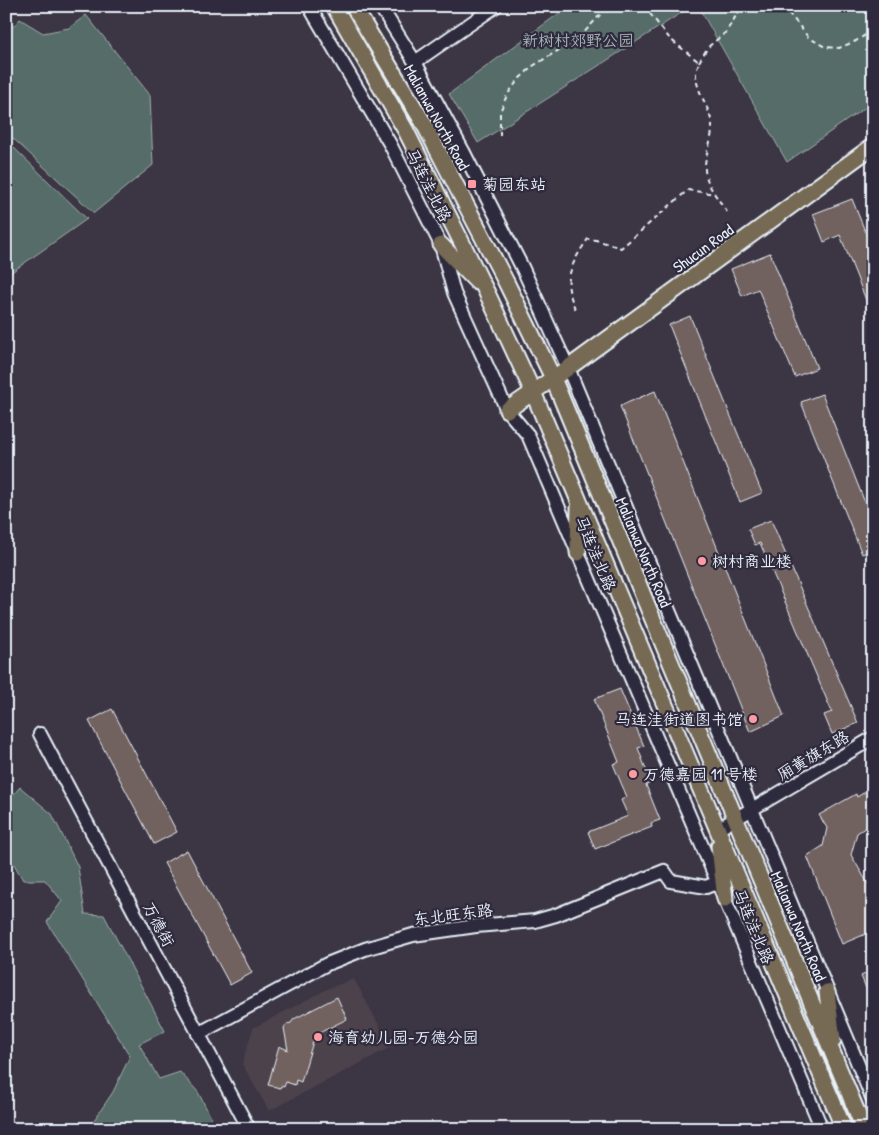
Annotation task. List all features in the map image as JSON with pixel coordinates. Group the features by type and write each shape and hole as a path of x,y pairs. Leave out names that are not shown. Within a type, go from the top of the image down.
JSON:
{"main road":[{"path":"334,6 406,131 487,292 533,392 844,1129"},
{"name":"Malianwa North Road","path":"353,6 423,122 506,282 553,378 864,1129"},
{"name":"Shucun Road","path":"507,410 568,368 873,146"},
{"path":"441,245 487,292"},
{"path":"578,553 579,501"},
{"path":"718,829 725,899"},
{"path":"827,992 836,1059"}],"street":[{"name":"马连洼北路","path":"309,6 390,144 441,245 454,293 507,410 528,435 822,1129"},
{"path":"380,6 415,62 463,151 523,269 568,368 873,1100"},
{"path":"415,62 496,6"},
{"name":"万德街","path":"40,734 249,1129"},
{"name":"厢黄旗东路","path":"718,829 873,738"},
{"name":"东北旺东路","path":"198,1034 327,964 366,949 412,935 476,926 535,921 556,915 664,871 671,882 706,887 718,882"}],"path":[{"path":"500,136 500,112 507,95 519,79 533,66 580,37 608,6"},
{"path":"644,6 670,39 699,62"},
{"path":"727,212 714,194 706,178 704,162 712,132 711,116 699,88 696,73 699,62 708,47 726,32 742,6"},
{"path":"782,6 808,37 825,47 839,48 856,41 873,30"},
{"path":"575,309 569,290 569,278 577,254 588,239 621,248 688,190 714,194"}],"shaded area":[{"name":"海育幼儿园-万德分园","path":"354,979 391,1047 269,1111 242,1064 253,1028 329,988"}],"green space":[{"name":"新树村郊野公园","path":"569,6 692,6 478,143 449,94"},
{"path":"698,6 873,6 873,102 787,162"},
{"path":"86,15 150,95 153,165 94,213 6,132 6,34 20,19 43,33 69,28"},
{"path":"6,140 87,219 6,276"},
{"path":"20,787 52,814 78,867 85,914 104,915 165,1031 139,1044 159,1079 180,1072 198,1092 217,1129 88,1129 113,1092 130,1056 47,922 62,901 45,880 23,880 6,850 6,803"}],"building":[{"path":"852,199 873,251 872,315 840,235 824,242 813,214"},
{"path":"770,253 817,368 795,377 758,289 742,296 731,269"},
{"path":"690,316 762,493 740,502 669,325"},
{"name":"树村商业楼","path":"655,391 784,716 750,732 620,406"},
{"path":"822,394 873,523 873,550 862,554 801,402"},
{"path":"771,520 858,723 832,734 824,715 832,712 760,543 755,545 748,529"},
{"name":"万德嘉园 11 号楼","path":"620,689 644,746 638,748 651,783 646,785 660,820 651,823 652,827 595,849 588,832 628,816 621,800 627,797 613,764 619,762 594,699"},
{"path":"112,709 177,832 154,844 89,721"},
{"path":"873,787 873,823 857,833 851,855 873,892 873,931 842,944 807,856 823,846 827,828 819,815 856,794 857,797"},
{"path":"187,850 252,973 230,985 164,863"},
{"path":"873,970 873,1003 872,1003 861,976"},
{"path":"337,997 347,1019 315,1035 301,1082 296,1080 295,1085 286,1082 284,1087 281,1086 280,1088 268,1085 279,1046 288,1050 284,1028 287,1024"}],"place":[{"name":"菊园东站","path":"472,184"},
{"name":"树村商业楼","path":"702,561"},
{"name":"马连洼街道图书馆","path":"753,719"},
{"name":"万德嘉园 11 号楼","path":"633,774"},
{"name":"海育幼儿园-万德分园","path":"318,1037"}]}
